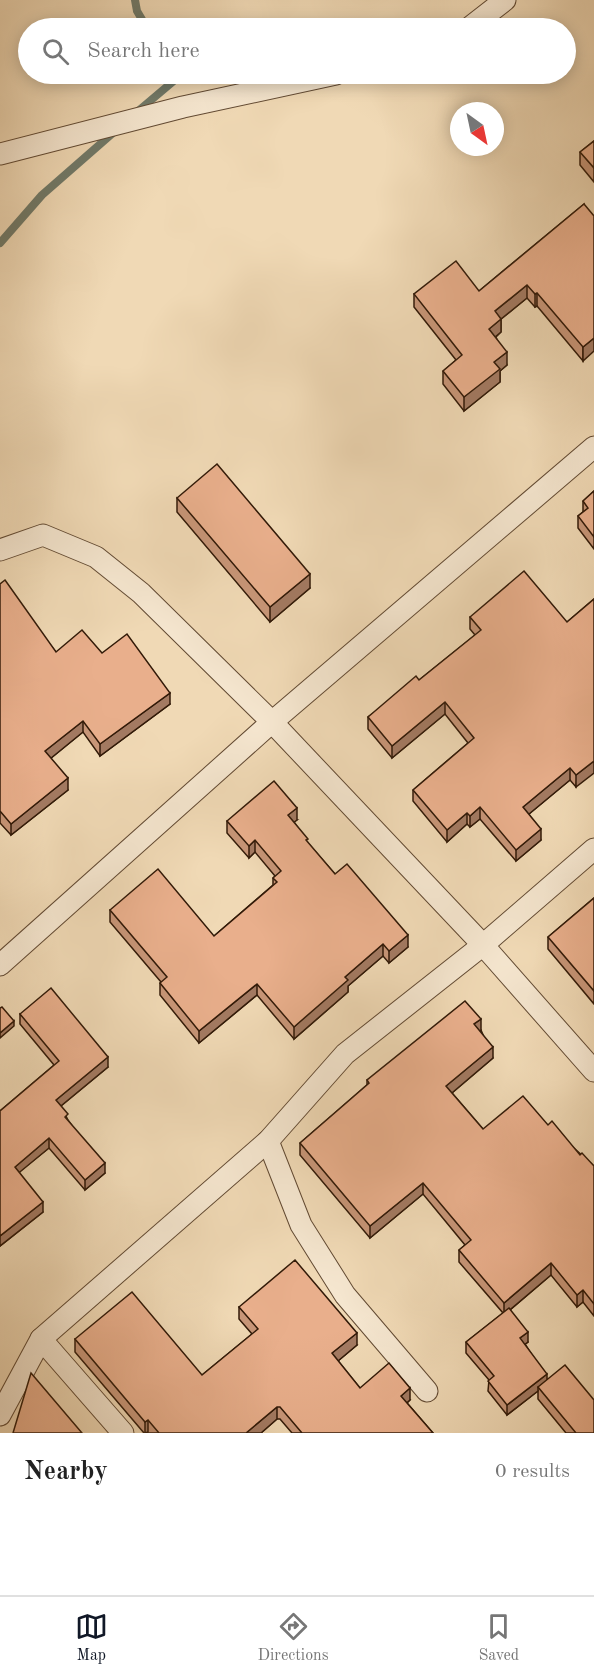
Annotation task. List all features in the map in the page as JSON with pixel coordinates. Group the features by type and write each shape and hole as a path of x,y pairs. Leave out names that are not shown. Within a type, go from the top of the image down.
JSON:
{"street":[{"path":"482,18 505,0"},
{"path":"0,154 183,107 290,84"},
{"path":"0,964 272,722 594,447"},
{"path":"0,550 43,535 96,557 141,593 272,722 483,945 594,1071"},
{"path":"0,1415 41,1339 268,1141 345,1054 483,945 594,849"},
{"path":"268,1141 301,1225 345,1295 427,1391"},
{"path":"41,1339 123,1433"}],"building":[{"path":"594,141 594,168 580,152"},
{"path":"584,204 594,216 594,338 583,347 537,293 535,294 527,285 495,311 501,319 489,329 507,352 494,362 500,369 464,397 443,371 462,355 414,294 456,261 479,291"},
{"path":"217,464 310,574 270,607 177,498"},
{"path":"594,491 594,537 578,516 588,508 583,501"},
{"path":"524,571 567,622 594,599 594,761 576,775 570,768 523,807 541,829 516,850 480,807 470,816 467,813 447,830 413,790 474,738 445,702 392,746 368,717 416,676 419,680 481,630 470,617"},
{"path":"5,580 56,652 82,630 102,653 127,634 170,693 100,744 83,721 45,751 68,778 11,824 0,811 0,584"},
{"path":"274,781 297,808 288,815 335,874 347,864 408,935 389,951 383,944 345,977 348,980 294,1027 257,984 199,1031 160,983 167,977 110,910 158,869 214,936 277,882 273,878 281,871 255,840 249,846 227,821"},
{"path":"594,898 594,991 548,937"},
{"path":"51,988 108,1057 56,1100 68,1114 65,1117 105,1163 85,1180 49,1138 15,1167 43,1202 0,1236 0,1111 59,1061 20,1014"},
{"path":"465,1001 481,1019 474,1024 493,1047 446,1086 483,1129 523,1096 548,1125 552,1121 580,1155 582,1153 594,1166 594,1304 583,1290 577,1295 551,1263 504,1303 459,1250 471,1240 423,1183 370,1226 300,1143 369,1083 367,1080"},
{"path":"2,1007 14,1021 0,1033 0,1008"},
{"path":"295,1260 357,1333 332,1353 360,1388 389,1363 410,1388 401,1396 433,1433 302,1433 280,1407 277,1407 246,1433 159,1433 148,1420 145,1422 75,1339 132,1292 202,1375 258,1329 239,1307"},
{"path":"509,1308 528,1332 520,1338 547,1374 507,1405 488,1381 494,1376 466,1342"},
{"path":"565,1365 594,1400 594,1433 576,1433 538,1387"},
{"path":"31,1373 82,1433 13,1433"}],"waterway":[{"path":"135,0 141,18"},
{"path":"137,112 170,84"},
{"path":"0,243 42,195 114,132"}]}
